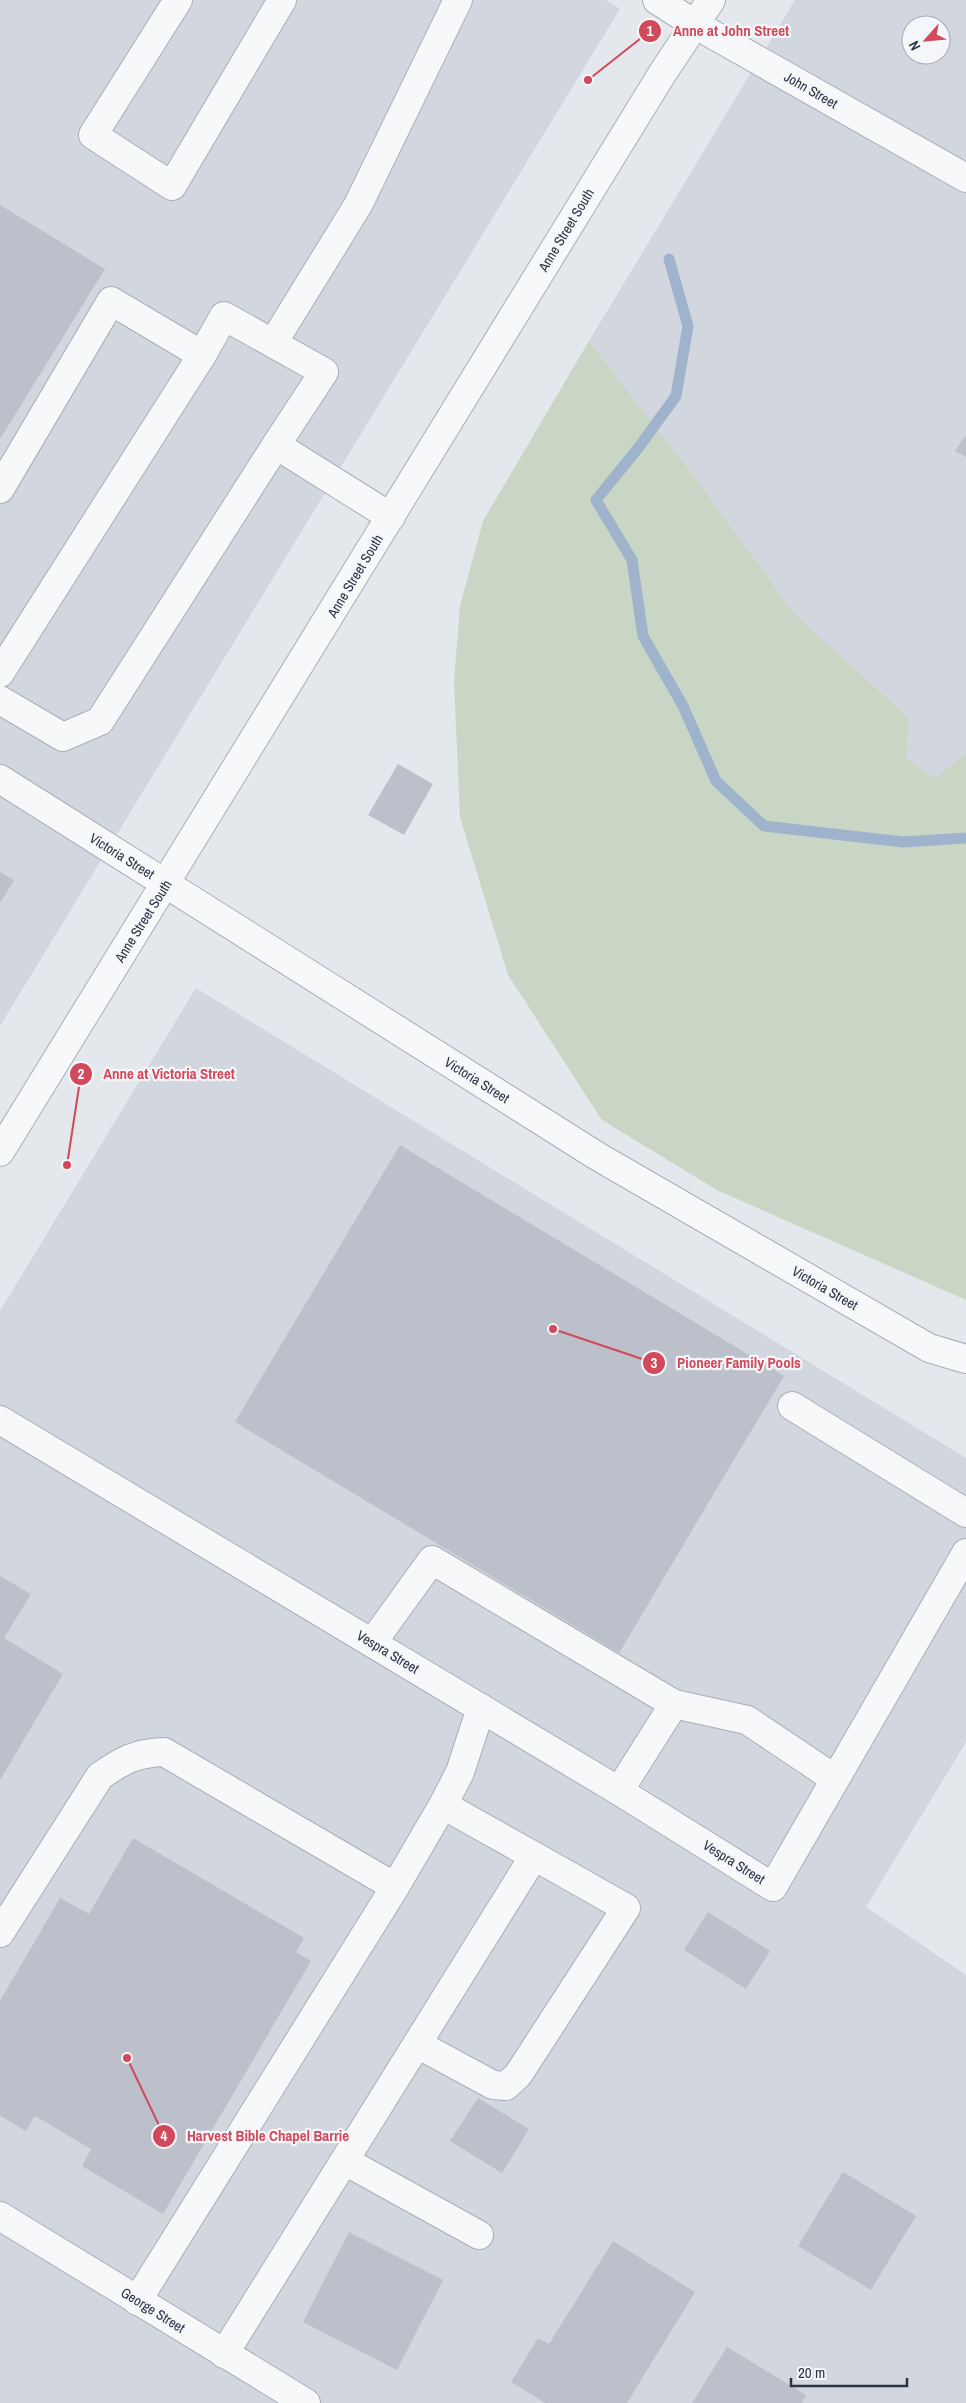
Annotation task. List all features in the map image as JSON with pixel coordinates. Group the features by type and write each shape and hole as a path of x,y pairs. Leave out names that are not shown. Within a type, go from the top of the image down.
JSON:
{"street":[{"path":"178,0 93,135 172,186 282,0"},
{"path":"273,343 358,205 458,0"},
{"name":"John Street","path":"657,0 966,178"},
{"name":"Anne Street South","path":"0,1152 167,884 662,74 711,0"},
{"path":"0,489 112,301 202,355"},
{"path":"0,673 202,355 224,316 324,372 100,721 63,737 0,700"},
{"path":"276,445 391,517"},
{"name":"Victoria Street","path":"0,779 597,1156 929,1348 966,1359"},
{"path":"792,1406 966,1513"},
{"name":"Vespra Street","path":"0,1420 619,1791 773,1887 836,1779"},
{"path":"372,1643 432,1560 674,1704 747,1720 836,1779 966,1553"},
{"path":"619,1791 674,1704"},
{"path":"137,2300 395,1887 443,1805 460,1772 481,1708"},
{"path":"0,1933 100,1776 123,1760 143,1753 164,1752 395,1887"},
{"path":"417,2044 493,2085 506,2086 518,2074 626,1908 443,1805"},
{"path":"224,2354 534,1856"},
{"path":"345,2161 479,2235"},
{"name":"George Street","path":"0,2216 306,2403"}],"shaded area":[{"path":"0,0 606,0 620,9 0,1026"},
{"path":"795,0 966,0 966,753 935,778 906,758 909,718 794,613 694,476 589,341"},
{"path":"196,988 966,1458 966,1742 866,1907 966,1975 966,2403 0,2403 0,1311"}],"green space":[{"path":"589,341 694,476 794,613 909,718 906,758 935,778 966,753 966,1300 717,1190 602,1120 508,975 460,817 454,682 460,606 483,521"}],"building":[{"path":"0,205 105,269 0,439"},
{"path":"966,435 966,457 955,451"},
{"path":"398,764 433,784 404,835 368,815"},
{"path":"0,872 14,880 0,903"},
{"path":"400,1145 784,1376 619,1653 235,1422"},
{"path":"0,1576 31,1594 4,1638 63,1674 0,1780"},
{"path":"133,1838 304,1938 296,1952 311,1961 163,2214 82,2166 91,2149 35,2116 26,2131 0,2116 0,2001 60,1898 89,1914"},
{"path":"708,1912 770,1951 746,1989 684,1950"},
{"path":"478,2098 529,2129 502,2173 450,2141"},
{"path":"843,2172 916,2216 871,2290 798,2246"},
{"path":"349,2232 443,2280 397,2370 303,2322"},
{"path":"613,2241 695,2292 627,2403 545,2403 511,2382 538,2338 549,2344"},
{"path":"727,2347 806,2395 802,2403 692,2403"}],"waterway":[{"path":"669,259 688,326 676,396 639,447 596,500 632,560 643,636 683,706 716,781 764,826 903,842 966,838"}],"place":[{"name":"Anne at John Street","path":"588,80"},
{"name":"Anne at Victoria Street","path":"67,1165"},
{"name":"Pioneer Family Pools","path":"553,1329"},
{"name":"Harvest Bible Chapel Barrie","path":"127,2058"}]}
